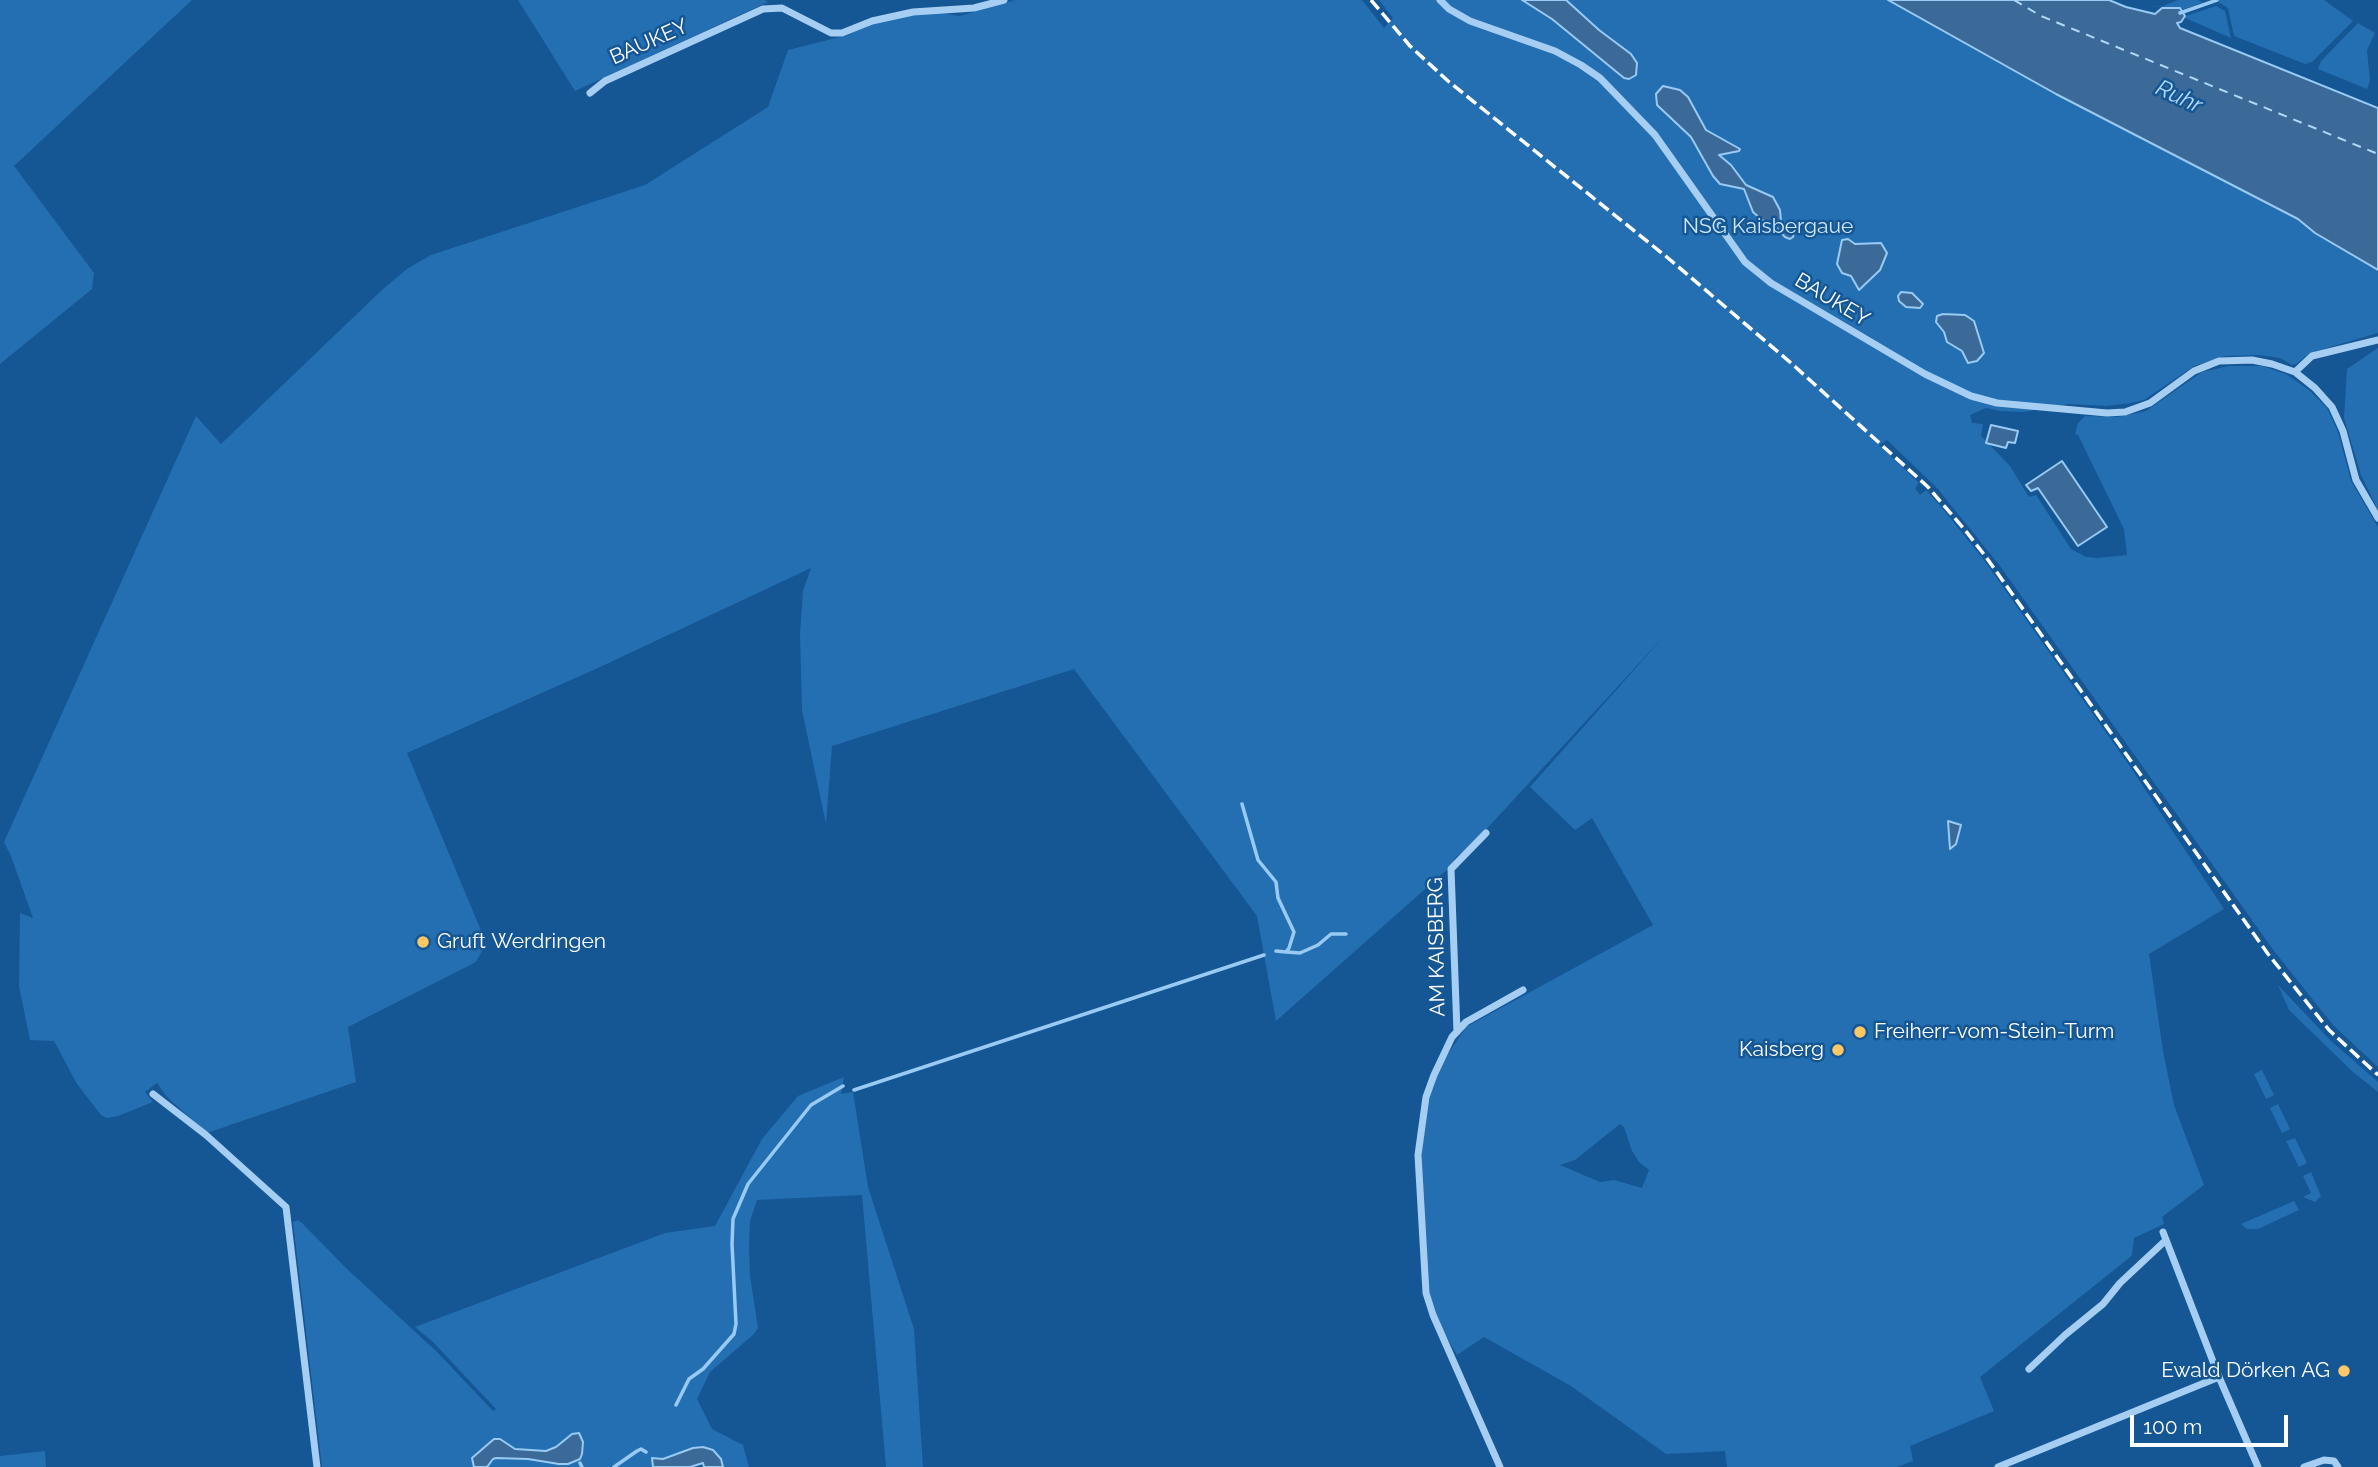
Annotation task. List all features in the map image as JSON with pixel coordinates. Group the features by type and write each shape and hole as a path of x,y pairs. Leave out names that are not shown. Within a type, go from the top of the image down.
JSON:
{"street":[{"name":"BAUKEY","path":"590,93 605,81 763,9 782,8 831,33 842,33 872,21 913,12 974,8 1004,0"},
{"name":"BAUKEY","path":"1440,0 1449,9 1470,20 1555,51 1600,78 1655,135 1745,262 1770,283 1926,374 1970,396 2024,407 2108,413 2125,412 2151,403 2194,371 2219,361 2252,360 2295,372 2333,407 2343,431 2356,480 2378,518"},
{"path":"2295,372 2312,356 2378,340"},
{"name":"AM KAISBERG","path":"1457,1032 1451,869 1486,833"},
{"path":"1500,1467 1433,1315 1426,1293 1418,1155 1422,1121 1434,1075 1452,1037 1466,1022 1523,990"},
{"path":"153,1094 206,1135 286,1207 317,1467"},
{"path":"2029,1369 2103,1304 2165,1236 2219,1377 2258,1467"},
{"path":"1998,1467 2219,1377"},
{"path":"2304,1467 2324,1460 2334,1461 2338,1467"}],"green space":[{"path":"0,0 192,0 14,166 94,273 92,289 0,364"},
{"path":"518,0 765,0 768,2 575,91"},
{"name":"NSG Kaisbergaue","path":"1015,0 1362,0 1384,28 1393,18 1379,0 1908,0 2194,139 2378,269 2378,333 2310,353 2296,364 2259,355 2225,356 2194,366 2144,400 2107,406 2068,404 2023,412 1986,408 1970,415 1972,423 1983,424 1981,436 2010,466 2029,497 2036,495 2071,549 2086,557 2097,558 2127,555 2124,529 2078,435 2075,434 2078,423 2085,416 2118,417 2146,411 2202,372 2229,366 2262,366 2286,374 2309,390 2327,408 2338,432 2351,481 2378,527 2378,1067 2333,1025 2274,951 2000,566 1937,488 1887,440 1879,445 1919,483 1915,488 1920,495 1926,490 1981,556 2129,765 2224,909 2149,954 2174,1105 2204,1185 2162,1217 2164,1224 2134,1238 2132,1255 2129,1258 1980,1377 1994,1411 1910,1446 1913,1461 1897,1467 1727,1467 1725,1451 1666,1454 1571,1386 1484,1337 1457,1355 1434,1315 1427,1293 1420,1188 1423,1121 1434,1075 1466,1027 1653,925 1592,818 1575,830 1530,787 1667,633 1470,847 1456,857 1449,868 1276,1021 1257,916 1074,669 832,746 826,824 802,710 800,634 803,591 811,568 600,667 407,753 482,933 483,949 476,962 348,1027 356,1082 207,1133 167,1097 157,1083 145,1092 153,1102 118,1116 107,1118 101,1115 77,1084 54,1041 30,1040 19,986 20,913 33,918 4,842 196,416 221,444 407,269 431,255 645,185 768,107 788,50 848,35 873,23 913,14 934,12 960,16","holes":["1620,1124 1624,1127 1632,1151 1639,1162 1649,1170 1642,1188 1614,1180 1600,1182 1560,1165 1575,1160"]},
{"path":"2178,0 2203,2 2185,9 2162,7"},
{"path":"2215,0 2324,0 2353,21 2312,62 2305,64 2234,36 2228,8"},
{"path":"2216,6 2225,11 2231,38 2183,17"},
{"path":"2358,23 2375,33 2367,50 2370,80 2367,89 2318,69 2321,61"},
{"path":"2378,348 2378,510 2361,475 2344,418 2347,369"},
{"path":"2278,985 2331,1041 2378,1082 2378,1092 2353,1072 2289,1010"},
{"path":"2262,1070 2274,1095 2266,1099 2254,1074"},
{"path":"844,1077 841,1094 853,1092 868,1187 914,1329 923,1467 886,1467 862,1195 757,1200 750,1221 749,1244 750,1276 758,1328 710,1372 697,1399 712,1429 743,1445 749,1467 723,1467 721,1459 713,1450 703,1447 652,1460 653,1467 322,1467 293,1222 298,1220 302,1223 347,1269 437,1352 493,1411 496,1409 433,1342 415,1327 665,1233 715,1226 762,1139 798,1096"},
{"path":"2278,1104 2290,1129 2282,1133 2270,1108"},
{"path":"2295,1138 2307,1163 2299,1167 2286,1141"},
{"path":"2311,1172 2321,1196 2315,1202 2303,1197 2311,1193 2303,1176"},
{"path":"2294,1201 2299,1210 2258,1229 2247,1229 2241,1224"},
{"path":"45,1451 46,1467 0,1467 0,1456"}],"water":[{"path":"1522,0 1566,0 1631,54 1637,63 1636,75 1629,79 1624,78 1552,19"},
{"name":"Ruhr","path":"1888,0 2109,0 2155,14 2162,8 2180,8 2185,16 2177,23 2180,28 2378,108 2378,270 2315,233 2298,219 2056,94"},
{"path":"1663,86 1680,90 1688,97 1706,130 1740,149 1719,155 1731,165 1746,185 1773,197 1780,210 1781,221 1794,230 1793,237 1785,237 1773,224 1762,220 1753,212 1744,189 1720,184 1713,176 1691,137 1657,105 1656,94"},
{"path":"1848,239 1855,244 1881,243 1887,253 1880,270 1859,290 1851,276 1842,273 1837,264 1842,240"},
{"path":"1901,292 1912,293 1923,304 1920,308 1906,307 1899,301"},
{"path":"1965,315 1974,321 1984,353 1977,361 1968,363 1962,351 1947,342 1944,332 1936,322 1937,316"},
{"path":"1991,425 2018,431 2015,443 2008,442 2006,448 1986,443"},
{"path":"2062,461 2107,527 2078,546 2038,488 2031,491 2026,485"},
{"path":"1948,821 1961,825 1956,844 1950,849"},
{"path":"579,1433 583,1442 582,1454 580,1459 568,1464 496,1458 487,1467 474,1467 472,1458 494,1439 500,1439 515,1449 546,1451 556,1447 572,1434"},
{"path":"703,1447 713,1450 721,1459 723,1467 704,1467 703,1463 690,1467 653,1467 652,1458 663,1459"}],"waterway":[{"path":"2180,13 2217,0"},
{"path":"1242,804 1258,860 1276,882 1278,898 1294,932 1286,952 1276,951"},
{"path":"1287,952 1300,953 1318,945 1331,934 1346,934"},
{"path":"854,1090 1264,955"},
{"path":"676,1405 689,1379 703,1369 734,1334 733,1219 748,1184 811,1105 843,1086"},
{"path":"614,1467 641,1449 646,1452"},
{"path":"580,1463 582,1467"}],"ferry route":[{"path":"2014,0 2041,16 2378,154"}],"railway":[{"path":"1371,0 1410,46 1448,81 1668,258 1791,363 1928,487 1986,557 2268,954 2329,1030 2378,1075"}],"place":[{"name":"Gruft Werdringen","path":"423,942"},
{"name":"Freiherr-vom-Stein-Turm","path":"1860,1032"},
{"name":"Kaisberg","path":"1838,1050"},
{"name":"Ewald Dörken AG","path":"2344,1371"}]}
